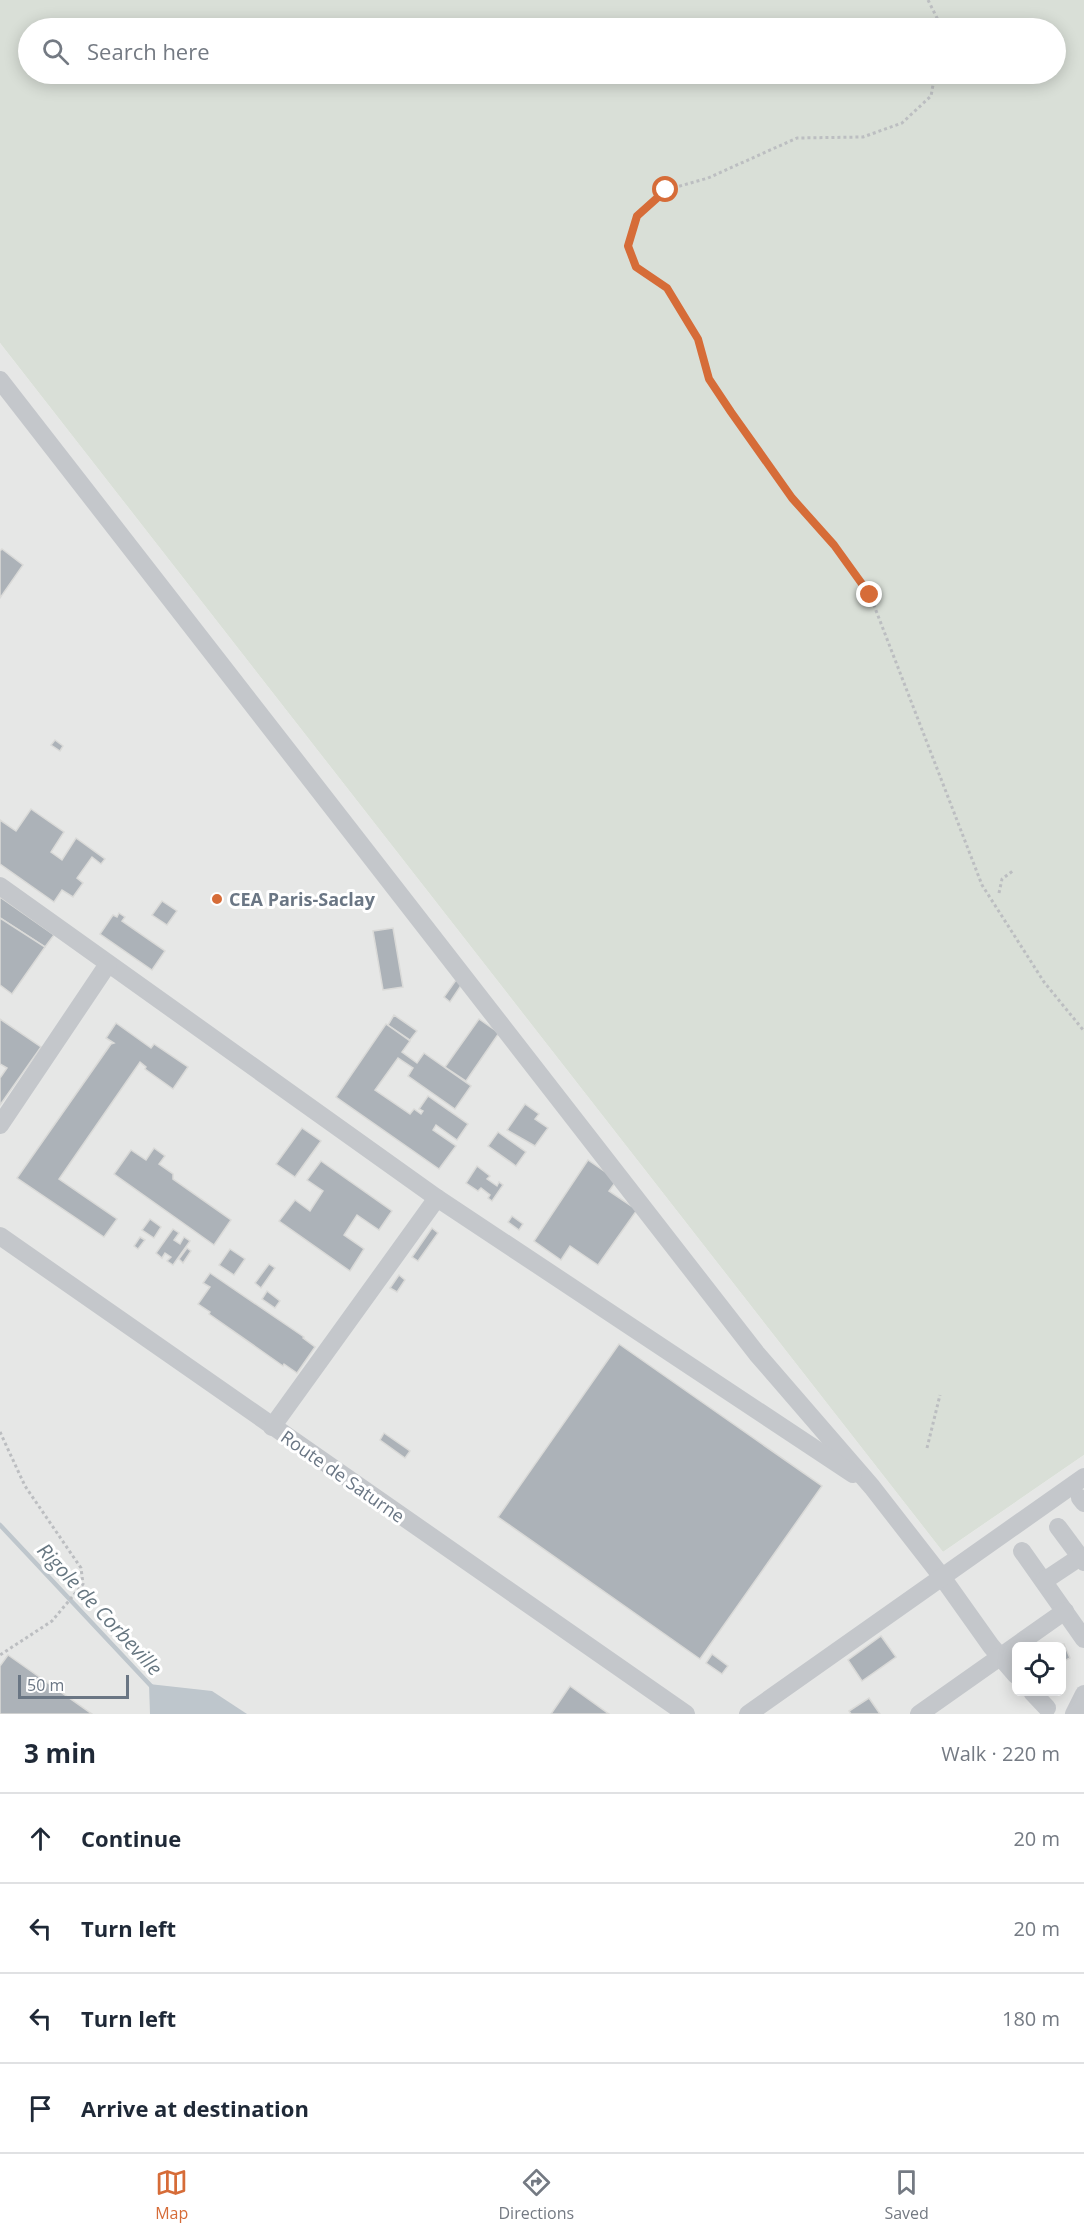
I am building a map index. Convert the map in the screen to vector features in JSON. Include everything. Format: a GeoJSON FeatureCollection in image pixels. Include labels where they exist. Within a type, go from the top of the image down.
{"type":"FeatureCollection","features":[{"type":"Feature","properties":{"kind":"lane"},"geometry":{"type":"LineString","coordinates":[[0,380],[757,1354],[872,1487],[942,1577],[990,1646],[1012,1669]]}},
{"type":"Feature","properties":{"kind":"lane"},"geometry":{"type":"LineString","coordinates":[[0,886],[437,1198],[872,1487]]}},
{"type":"Feature","properties":{"kind":"lane"},"geometry":{"type":"LineString","coordinates":[[0,1125],[108,964]]}},
{"type":"Feature","properties":{"kind":"lane"},"geometry":{"type":"LineString","coordinates":[[272,1427],[437,1198]]}},
{"type":"Feature","properties":{"kind":"lane","name":"Route de Saturne"},"geometry":{"type":"LineString","coordinates":[[0,1236],[686,1714]]}},
{"type":"Feature","properties":{"kind":"lane"},"geometry":{"type":"LineString","coordinates":[[748,1714],[1084,1477]]}},
{"type":"Feature","properties":{"kind":"lane"},"geometry":{"type":"LineString","coordinates":[[1044,1581],[1082,1559],[1058,1527]]}},
{"type":"Feature","properties":{"kind":"lane"},"geometry":{"type":"LineString","coordinates":[[1022,1551],[1084,1639]]}},
{"type":"Feature","properties":{"kind":"lane"},"geometry":{"type":"LineString","coordinates":[[919,1714],[1065,1611]]}},
{"type":"Feature","properties":{"kind":"lane"},"geometry":{"type":"LineString","coordinates":[[1074,1714],[1084,1694]]}},
{"type":"Feature","properties":{"kind":"lane"},"geometry":{"type":"LineString","coordinates":[[1036,1696],[1047,1708]]}},
{"type":"Feature","properties":{"kind":"path"},"geometry":{"type":"LineString","coordinates":[[928,0],[937,18]]}},
{"type":"Feature","properties":{"kind":"path"},"geometry":{"type":"LineString","coordinates":[[933,84],[931,96],[902,123],[863,137],[796,138],[708,178],[666,190],[637,216],[628,246],[636,267],[667,288],[698,339],[709,379],[731,412],[792,498],[834,545],[870,595],[982,885],[1044,982],[1084,1031]]}},
{"type":"Feature","properties":{"kind":"path"},"geometry":{"type":"LineString","coordinates":[[999,893],[1002,879],[1014,870]]}},
{"type":"Feature","properties":{"kind":"path"},"geometry":{"type":"LineString","coordinates":[[927,1448],[940,1395]]}},
{"type":"Feature","properties":{"kind":"path"},"geometry":{"type":"LineString","coordinates":[[0,1432],[25,1486],[81,1568],[83,1584],[52,1621],[0,1655]]}},
{"type":"Feature","properties":{"kind":"shaded area"},"geometry":{"type":"Polygon","coordinates":[[[0,0],[1084,0],[1084,1455],[943,1552],[0,343],[0,0]]]}},
{"type":"Feature","properties":{"kind":"shaded area","name":"CEA Paris-Saclay"},"geometry":{"type":"Polygon","coordinates":[[[0,343],[943,1552],[1084,1455],[1084,1704],[1079,1714],[0,1714],[0,343]]]}},
{"type":"Feature","properties":{"kind":"shaded area"},"geometry":{"type":"Polygon","coordinates":[[[149,1684],[212,1691],[247,1714],[150,1714],[149,1684]]]}},
{"type":"Feature","properties":{"kind":"building"},"geometry":{"type":"Polygon","coordinates":[[[2,549],[23,565],[0,598],[0,551],[2,549]]]}},
{"type":"Feature","properties":{"kind":"building"},"geometry":{"type":"Polygon","coordinates":[[[55,740],[63,746],[60,751],[51,745],[55,740]]]}},
{"type":"Feature","properties":{"kind":"building"},"geometry":{"type":"Polygon","coordinates":[[[31,809],[64,832],[51,852],[62,860],[76,838],[105,859],[101,864],[92,857],[77,878],[83,883],[73,897],[62,890],[54,902],[0,864],[0,820],[16,831],[31,809]]]}},
{"type":"Feature","properties":{"kind":"building"},"geometry":{"type":"Polygon","coordinates":[[[0,897],[54,935],[45,947],[0,918],[0,897]]]}},
{"type":"Feature","properties":{"kind":"building"},"geometry":{"type":"Polygon","coordinates":[[[162,901],[177,911],[167,925],[152,915],[162,901]]]}},
{"type":"Feature","properties":{"kind":"building"},"geometry":{"type":"Polygon","coordinates":[[[119,913],[125,917],[122,921],[165,951],[152,970],[100,934],[113,915],[117,917],[119,913]]]}},
{"type":"Feature","properties":{"kind":"building"},"geometry":{"type":"Polygon","coordinates":[[[0,918],[45,947],[12,994],[0,985],[0,918]]]}},
{"type":"Feature","properties":{"kind":"building"},"geometry":{"type":"Polygon","coordinates":[[[393,928],[403,987],[383,990],[373,931],[393,928]]]}},
{"type":"Feature","properties":{"kind":"building"},"geometry":{"type":"Polygon","coordinates":[[[456,980],[462,984],[450,1002],[444,997],[456,980]]]}},
{"type":"Feature","properties":{"kind":"building"},"geometry":{"type":"Polygon","coordinates":[[[394,1015],[417,1031],[410,1040],[388,1025],[394,1015]]]}},
{"type":"Feature","properties":{"kind":"building"},"geometry":{"type":"Polygon","coordinates":[[[0,1019],[41,1047],[0,1105],[0,1078],[7,1068],[0,1064],[0,1019]]]}},
{"type":"Feature","properties":{"kind":"building"},"geometry":{"type":"Polygon","coordinates":[[[479,1019],[499,1033],[466,1081],[445,1067],[479,1019]]]}},
{"type":"Feature","properties":{"kind":"building"},"geometry":{"type":"Polygon","coordinates":[[[116,1023],[151,1048],[154,1044],[188,1067],[173,1089],[145,1069],[146,1067],[140,1062],[59,1179],[117,1219],[104,1237],[17,1178],[111,1044],[114,1043],[106,1038],[116,1023]]]}},
{"type":"Feature","properties":{"kind":"building"},"geometry":{"type":"Polygon","coordinates":[[[386,1024],[410,1041],[402,1052],[417,1063],[424,1053],[471,1086],[455,1109],[408,1076],[413,1068],[398,1058],[375,1090],[410,1114],[414,1109],[421,1114],[423,1111],[419,1109],[428,1096],[468,1124],[457,1140],[436,1125],[433,1130],[456,1146],[439,1169],[336,1097],[386,1024]]]}},
{"type":"Feature","properties":{"kind":"building"},"geometry":{"type":"Polygon","coordinates":[[[525,1104],[539,1114],[535,1119],[548,1128],[535,1146],[507,1130],[525,1104]]]}},
{"type":"Feature","properties":{"kind":"building"},"geometry":{"type":"Polygon","coordinates":[[[302,1128],[321,1141],[295,1177],[276,1164],[302,1128]]]}},
{"type":"Feature","properties":{"kind":"building"},"geometry":{"type":"Polygon","coordinates":[[[498,1132],[526,1152],[516,1166],[488,1146],[498,1132]]]}},
{"type":"Feature","properties":{"kind":"building"},"geometry":{"type":"Polygon","coordinates":[[[154,1148],[165,1156],[159,1164],[173,1174],[173,1179],[231,1220],[214,1245],[114,1174],[131,1150],[146,1160],[154,1148]]]}},
{"type":"Feature","properties":{"kind":"building"},"geometry":{"type":"Polygon","coordinates":[[[588,1160],[617,1180],[609,1191],[637,1210],[598,1265],[570,1246],[561,1260],[534,1241],[588,1160]]]}},
{"type":"Feature","properties":{"kind":"building"},"geometry":{"type":"Polygon","coordinates":[[[321,1161],[392,1211],[379,1230],[357,1215],[344,1235],[364,1249],[350,1271],[279,1221],[295,1200],[310,1211],[323,1191],[307,1180],[321,1161]]]}},
{"type":"Feature","properties":{"kind":"building"},"geometry":{"type":"Polygon","coordinates":[[[477,1166],[490,1176],[487,1179],[497,1186],[499,1182],[503,1185],[492,1201],[488,1198],[490,1195],[481,1188],[478,1191],[466,1183],[477,1166]]]}},
{"type":"Feature","properties":{"kind":"building"},"geometry":{"type":"Polygon","coordinates":[[[512,1216],[523,1224],[519,1230],[508,1222],[512,1216]]]}},
{"type":"Feature","properties":{"kind":"building"},"geometry":{"type":"Polygon","coordinates":[[[150,1219],[161,1227],[154,1238],[142,1230],[150,1219]]]}},
{"type":"Feature","properties":{"kind":"building"},"geometry":{"type":"Polygon","coordinates":[[[432,1228],[438,1233],[418,1261],[412,1257],[432,1228]]]}},
{"type":"Feature","properties":{"kind":"building"},"geometry":{"type":"Polygon","coordinates":[[[173,1229],[179,1233],[174,1240],[180,1244],[184,1237],[190,1241],[173,1265],[167,1261],[171,1257],[165,1253],[162,1258],[156,1253],[173,1229]]]}},
{"type":"Feature","properties":{"kind":"building"},"geometry":{"type":"Polygon","coordinates":[[[140,1237],[145,1240],[138,1249],[134,1246],[140,1237]]]}},
{"type":"Feature","properties":{"kind":"building"},"geometry":{"type":"Polygon","coordinates":[[[187,1248],[191,1251],[183,1263],[179,1259],[187,1248]]]}},
{"type":"Feature","properties":{"kind":"building"},"geometry":{"type":"Polygon","coordinates":[[[230,1249],[245,1259],[234,1275],[219,1265],[230,1249]]]}},
{"type":"Feature","properties":{"kind":"building"},"geometry":{"type":"Polygon","coordinates":[[[269,1264],[275,1268],[261,1288],[255,1283],[269,1264]]]}},
{"type":"Feature","properties":{"kind":"building"},"geometry":{"type":"Polygon","coordinates":[[[210,1273],[304,1337],[315,1347],[297,1373],[284,1364],[283,1366],[198,1304],[210,1287],[203,1283],[210,1273]]]}},
{"type":"Feature","properties":{"kind":"building"},"geometry":{"type":"Polygon","coordinates":[[[399,1275],[405,1280],[397,1292],[390,1288],[399,1275]]]}},
{"type":"Feature","properties":{"kind":"building"},"geometry":{"type":"Polygon","coordinates":[[[267,1291],[280,1301],[275,1308],[262,1299],[267,1291]]]}},
{"type":"Feature","properties":{"kind":"building"},"geometry":{"type":"Polygon","coordinates":[[[619,1344],[822,1486],[700,1659],[498,1517],[619,1344]]]}},
{"type":"Feature","properties":{"kind":"building"},"geometry":{"type":"Polygon","coordinates":[[[384,1433],[410,1451],[405,1458],[380,1440],[384,1433]]]}},
{"type":"Feature","properties":{"kind":"building"},"geometry":{"type":"Polygon","coordinates":[[[881,1636],[896,1657],[862,1681],[848,1660],[881,1636]]]}},
{"type":"Feature","properties":{"kind":"building"},"geometry":{"type":"Polygon","coordinates":[[[1066,1649],[1070,1658],[1066,1660],[1066,1649]]]}},
{"type":"Feature","properties":{"kind":"building"},"geometry":{"type":"Polygon","coordinates":[[[712,1654],[728,1666],[722,1674],[706,1663],[712,1654]]]}},
{"type":"Feature","properties":{"kind":"building"},"geometry":{"type":"Polygon","coordinates":[[[8,1655],[92,1714],[0,1714],[0,1666],[8,1655]]]}},
{"type":"Feature","properties":{"kind":"building"},"geometry":{"type":"Polygon","coordinates":[[[570,1686],[609,1714],[551,1714],[570,1686]]]}},
{"type":"Feature","properties":{"kind":"building"},"geometry":{"type":"Polygon","coordinates":[[[869,1698],[880,1714],[851,1714],[849,1711],[869,1698]]]}},
{"type":"Feature","properties":{"kind":"waterway","name":"Rigole de Corbeville"},"geometry":{"type":"LineString","coordinates":[[0,1525],[152,1687]]}},
{"type":"Feature","properties":{"kind":"place","name":"CEA Paris-Saclay"},"geometry":{"type":"Point","coordinates":[217,899]}},
{"type":"Feature","properties":{"kind":"route"},"geometry":{"type":"LineString","coordinates":[[666,190],[637,216],[628,246],[636,267],[667,288],[698,339],[709,379],[792,498],[834,545],[870,595]]}}]}
